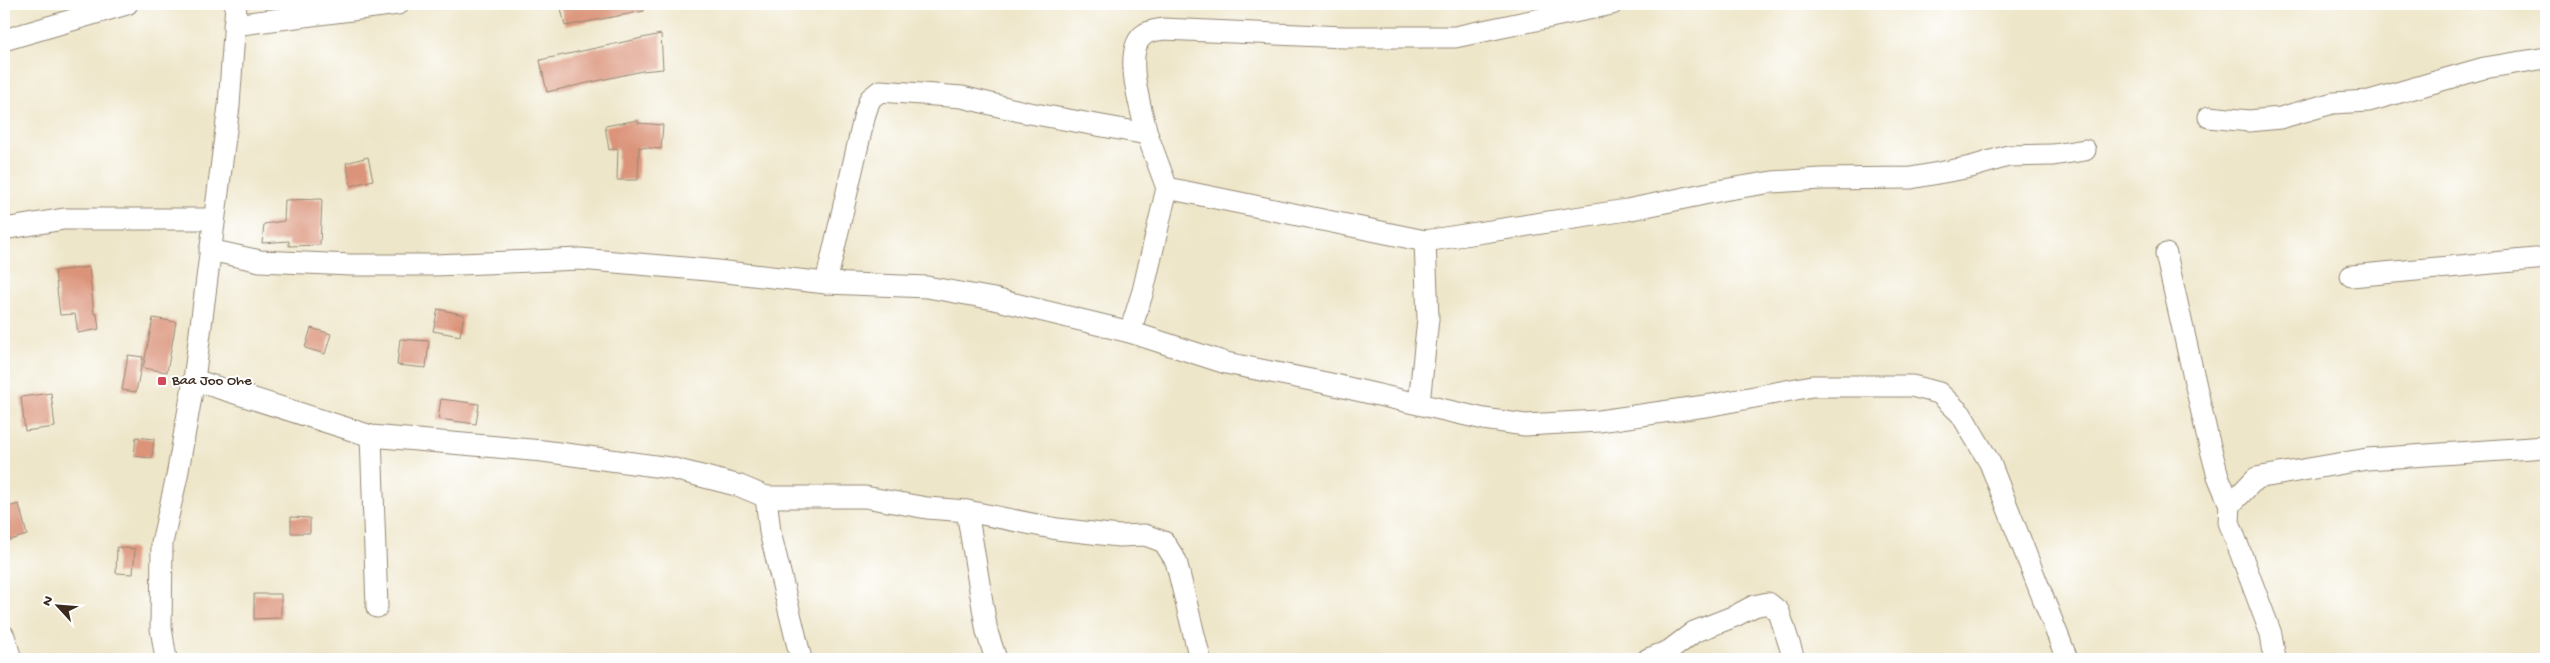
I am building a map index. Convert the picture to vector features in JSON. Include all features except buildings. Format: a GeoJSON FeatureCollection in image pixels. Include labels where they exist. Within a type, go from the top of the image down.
{"type":"FeatureCollection","features":[{"type":"Feature","properties":{"kind":"street"},"geometry":{"type":"LineString","coordinates":[[4,40],[127,4]]}},
{"type":"Feature","properties":{"kind":"street"},"geometry":{"type":"LineString","coordinates":[[166,659],[161,628],[162,543],[177,476],[194,380],[228,106],[236,4]]}},
{"type":"Feature","properties":{"kind":"street"},"geometry":{"type":"LineString","coordinates":[[234,25],[398,4]]}},
{"type":"Feature","properties":{"kind":"street"},"geometry":{"type":"LineString","coordinates":[[1130,332],[1143,291],[1167,188],[1147,134],[1132,60],[1136,44],[1145,34],[1164,29],[1344,37],[1455,37],[1612,4]]}},
{"type":"Feature","properties":{"kind":"street"},"geometry":{"type":"LineString","coordinates":[[2209,117],[2249,121],[2280,118],[2333,103],[2369,102],[2484,68],[2546,58]]}},
{"type":"Feature","properties":{"kind":"street"},"geometry":{"type":"LineString","coordinates":[[826,283],[865,114],[870,100],[880,91],[962,97],[1024,112],[1147,134]]}},
{"type":"Feature","properties":{"kind":"street"},"geometry":{"type":"LineString","coordinates":[[1167,188],[1426,241],[1627,210],[1722,190],[1772,182],[1821,179],[1911,178],[1971,167],[2008,156],[2052,155],[2085,150]]}},
{"type":"Feature","properties":{"kind":"street"},"geometry":{"type":"LineString","coordinates":[[4,229],[64,219],[214,219]]}},
{"type":"Feature","properties":{"kind":"street"},"geometry":{"type":"LineString","coordinates":[[1420,403],[1428,319],[1426,241]]}},
{"type":"Feature","properties":{"kind":"street"},"geometry":{"type":"LineString","coordinates":[[210,250],[260,261],[351,266],[435,266],[580,259],[826,283],[936,289],[994,299],[1130,332],[1226,363],[1420,403],[1484,419],[1525,425],[1618,418],[1712,405],[1812,386],[1912,386],[1940,393],[1962,414],[1990,463],[2067,659]]}},
{"type":"Feature","properties":{"kind":"street"},"geometry":{"type":"LineString","coordinates":[[2166,254],[2218,476],[2230,504],[2229,522],[2270,634],[2275,659]]}},
{"type":"Feature","properties":{"kind":"street"},"geometry":{"type":"LineString","coordinates":[[2351,276],[2546,258]]}},
{"type":"Feature","properties":{"kind":"street"},"geometry":{"type":"LineString","coordinates":[[194,380],[371,436],[542,451],[670,468],[740,486],[766,497],[865,496],[927,508],[967,511],[1057,529],[1119,536],[1145,535],[1164,542],[1176,561],[1200,659]]}},
{"type":"Feature","properties":{"kind":"street"},"geometry":{"type":"LineString","coordinates":[[371,436],[377,607]]}},
{"type":"Feature","properties":{"kind":"street"},"geometry":{"type":"LineString","coordinates":[[2230,504],[2256,478],[2368,459],[2546,446]]}},
{"type":"Feature","properties":{"kind":"street"},"geometry":{"type":"LineString","coordinates":[[766,497],[770,532],[801,659]]}},
{"type":"Feature","properties":{"kind":"street"},"geometry":{"type":"LineString","coordinates":[[967,511],[987,632],[996,659]]}},
{"type":"Feature","properties":{"kind":"street"},"geometry":{"type":"LineString","coordinates":[[1648,659],[1669,651],[1694,632],[1735,616],[1754,606],[1768,603],[1779,612],[1794,659]]}},
{"type":"Feature","properties":{"kind":"street"},"geometry":{"type":"LineString","coordinates":[[4,636],[12,659]]}},
{"type":"Feature","properties":{"kind":"place","name":"Baa Joo Ohe"},"geometry":{"type":"Point","coordinates":[162,381]}}]}
